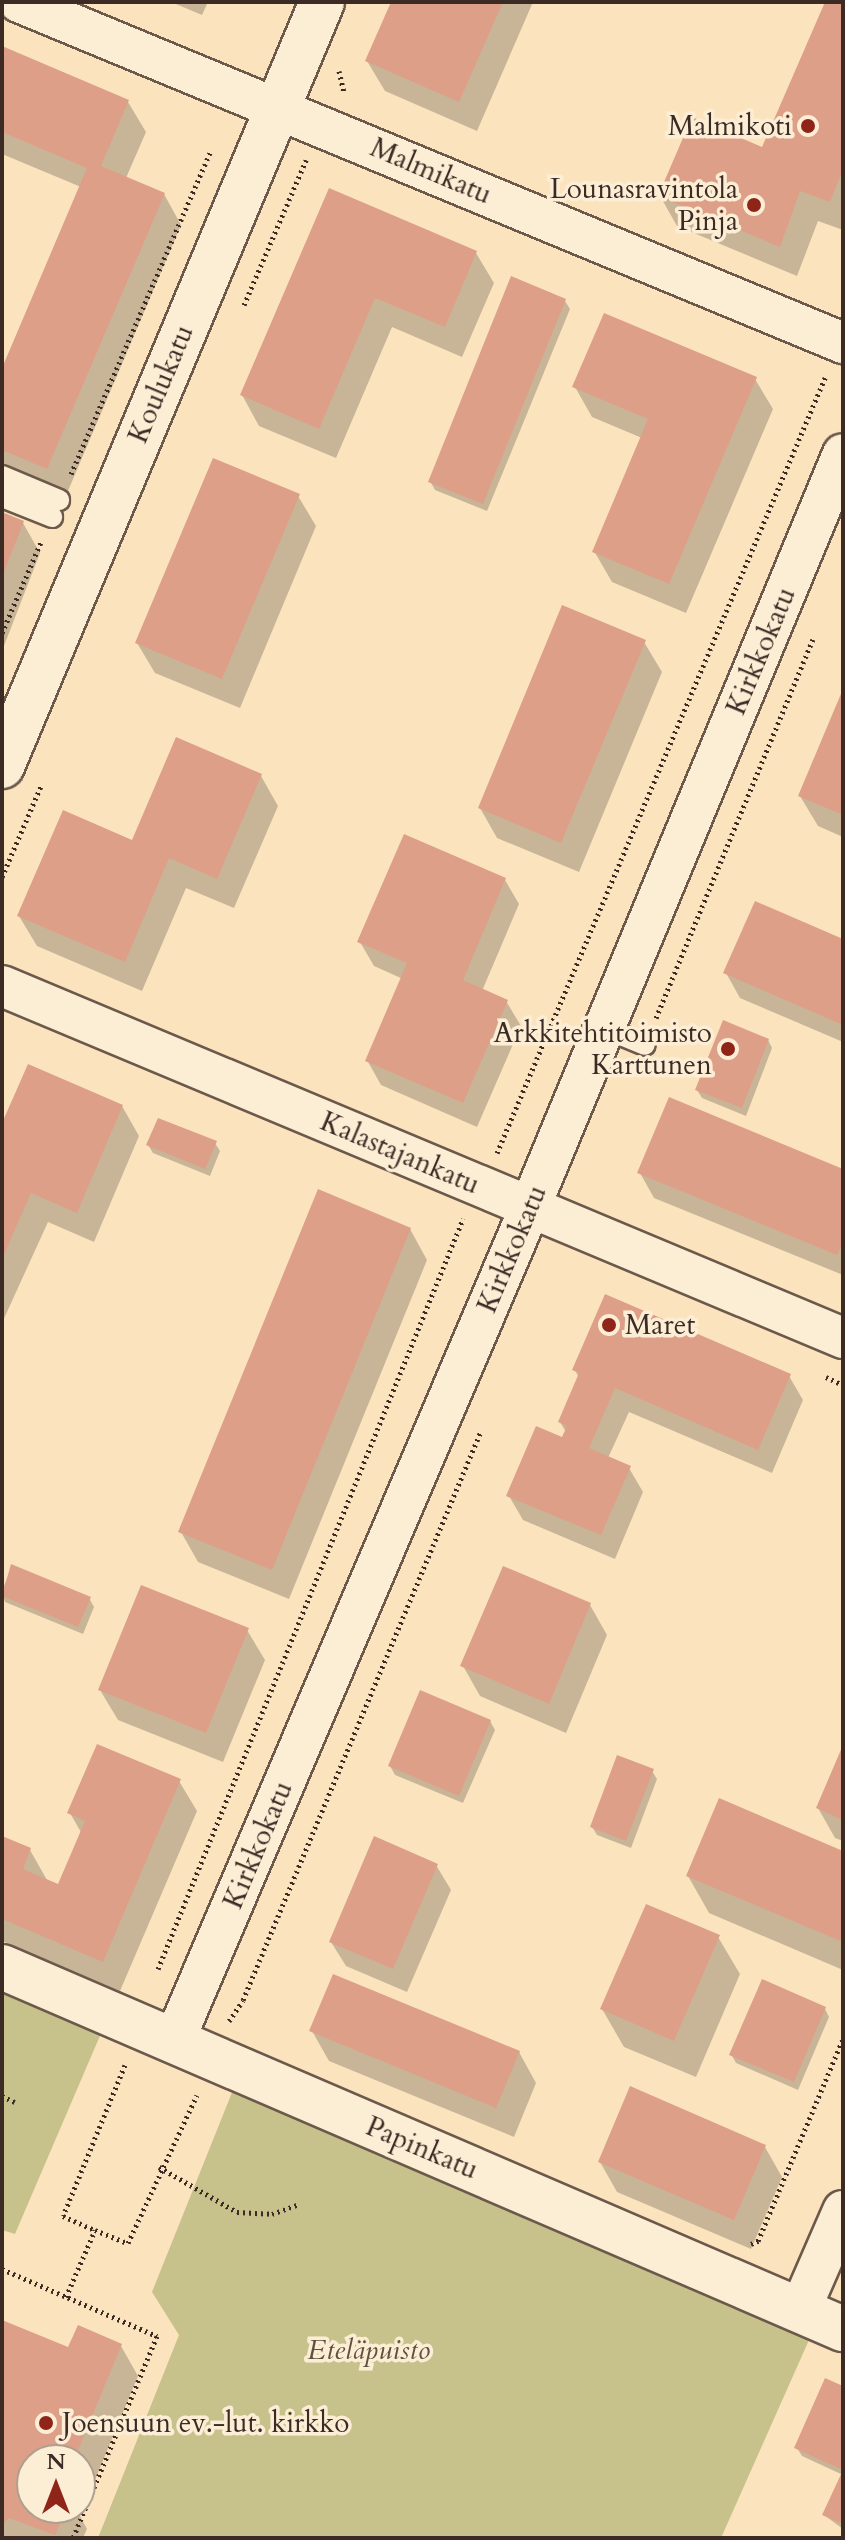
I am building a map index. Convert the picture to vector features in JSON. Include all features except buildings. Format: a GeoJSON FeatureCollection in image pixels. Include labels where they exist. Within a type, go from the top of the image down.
{"type":"FeatureCollection","features":[{"type":"Feature","properties":{"kind":"street","name":"Malmikatu"},"geometry":{"type":"LineString","coordinates":[[19,2],[235,96],[277,106],[841,342]]}},
{"type":"Feature","properties":{"kind":"street","name":"Koulukatu"},"geometry":{"type":"LineString","coordinates":[[2,766],[322,2]]}},
{"type":"Feature","properties":{"kind":"street","name":"Kirkkokatu"},"geometry":{"type":"LineString","coordinates":[[174,2041],[530,1207],[843,454]]}},
{"type":"Feature","properties":{"kind":"street","name":"Kalastajankatu"},"geometry":{"type":"LineString","coordinates":[[2,986],[843,1338]]}},
{"type":"Feature","properties":{"kind":"street","name":"Papinkatu"},"geometry":{"type":"LineString","coordinates":[[2,1967],[843,2329]]}},
{"type":"Feature","properties":{"kind":"street"},"geometry":{"type":"LineString","coordinates":[[800,2310],[843,2211]]}},
{"type":"Feature","properties":{"kind":"lane"},"geometry":{"type":"LineString","coordinates":[[2,476],[56,508]]}},
{"type":"Feature","properties":{"kind":"lane"},"geometry":{"type":"LineString","coordinates":[[2,497],[56,508]]}},
{"type":"Feature","properties":{"kind":"lane"},"geometry":{"type":"LineString","coordinates":[[604,1028],[645,1045]]}},
{"type":"Feature","properties":{"kind":"path"},"geometry":{"type":"LineString","coordinates":[[337,58],[343,92],[358,98]]}},
{"type":"Feature","properties":{"kind":"path"},"geometry":{"type":"LineString","coordinates":[[2,633],[235,96]]}},
{"type":"Feature","properties":{"kind":"path"},"geometry":{"type":"LineString","coordinates":[[155,1976],[480,1186],[841,342]]}},
{"type":"Feature","properties":{"kind":"path"},"geometry":{"type":"LineString","coordinates":[[645,1045],[814,636]]}},
{"type":"Feature","properties":{"kind":"path"},"geometry":{"type":"LineString","coordinates":[[240,2033],[225,2027],[243,2000],[487,1418]]}},
{"type":"Feature","properties":{"kind":"path"},"geometry":{"type":"LineString","coordinates":[[745,2247],[758,2241],[843,2039]]}},
{"type":"Feature","properties":{"kind":"path"},"geometry":{"type":"LineString","coordinates":[[127,2058],[63,2216],[128,2243],[159,2167],[197,2095]]}},
{"type":"Feature","properties":{"kind":"path"},"geometry":{"type":"LineString","coordinates":[[2,2096],[15,2102]]}},
{"type":"Feature","properties":{"kind":"path"},"geometry":{"type":"LineString","coordinates":[[159,2167],[237,2212],[272,2214],[297,2205]]}},
{"type":"Feature","properties":{"kind":"path"},"geometry":{"type":"LineString","coordinates":[[66,2297],[95,2230]]}},
{"type":"Feature","properties":{"kind":"path"},"geometry":{"type":"LineString","coordinates":[[2,2269],[157,2336],[73,2538]]}},
{"type":"Feature","properties":{"kind":"green space"},"geometry":{"type":"Polygon","coordinates":[[[2,1987],[102,2031],[15,2234],[2,2230],[2,1987]]]}},
{"type":"Feature","properties":{"kind":"green space","name":"Eteläpuisto"},"geometry":{"type":"Polygon","coordinates":[[[233,2090],[813,2331],[721,2538],[98,2538],[179,2335],[152,2292],[233,2090]]]}},
{"type":"Feature","properties":{"kind":"place","name":"Malmikoti"},"geometry":{"type":"Point","coordinates":[808,126]}},
{"type":"Feature","properties":{"kind":"place","name":"Lounasravintola Pinja"},"geometry":{"type":"Point","coordinates":[754,205]}},
{"type":"Feature","properties":{"kind":"place","name":"Arkkitehtitoimisto Karttunen"},"geometry":{"type":"Point","coordinates":[728,1049]}},
{"type":"Feature","properties":{"kind":"place","name":"Maret"},"geometry":{"type":"Point","coordinates":[609,1325]}},
{"type":"Feature","properties":{"kind":"place","name":"Joensuun ev.-lut. kirkko"},"geometry":{"type":"Point","coordinates":[46,2423]}}]}
